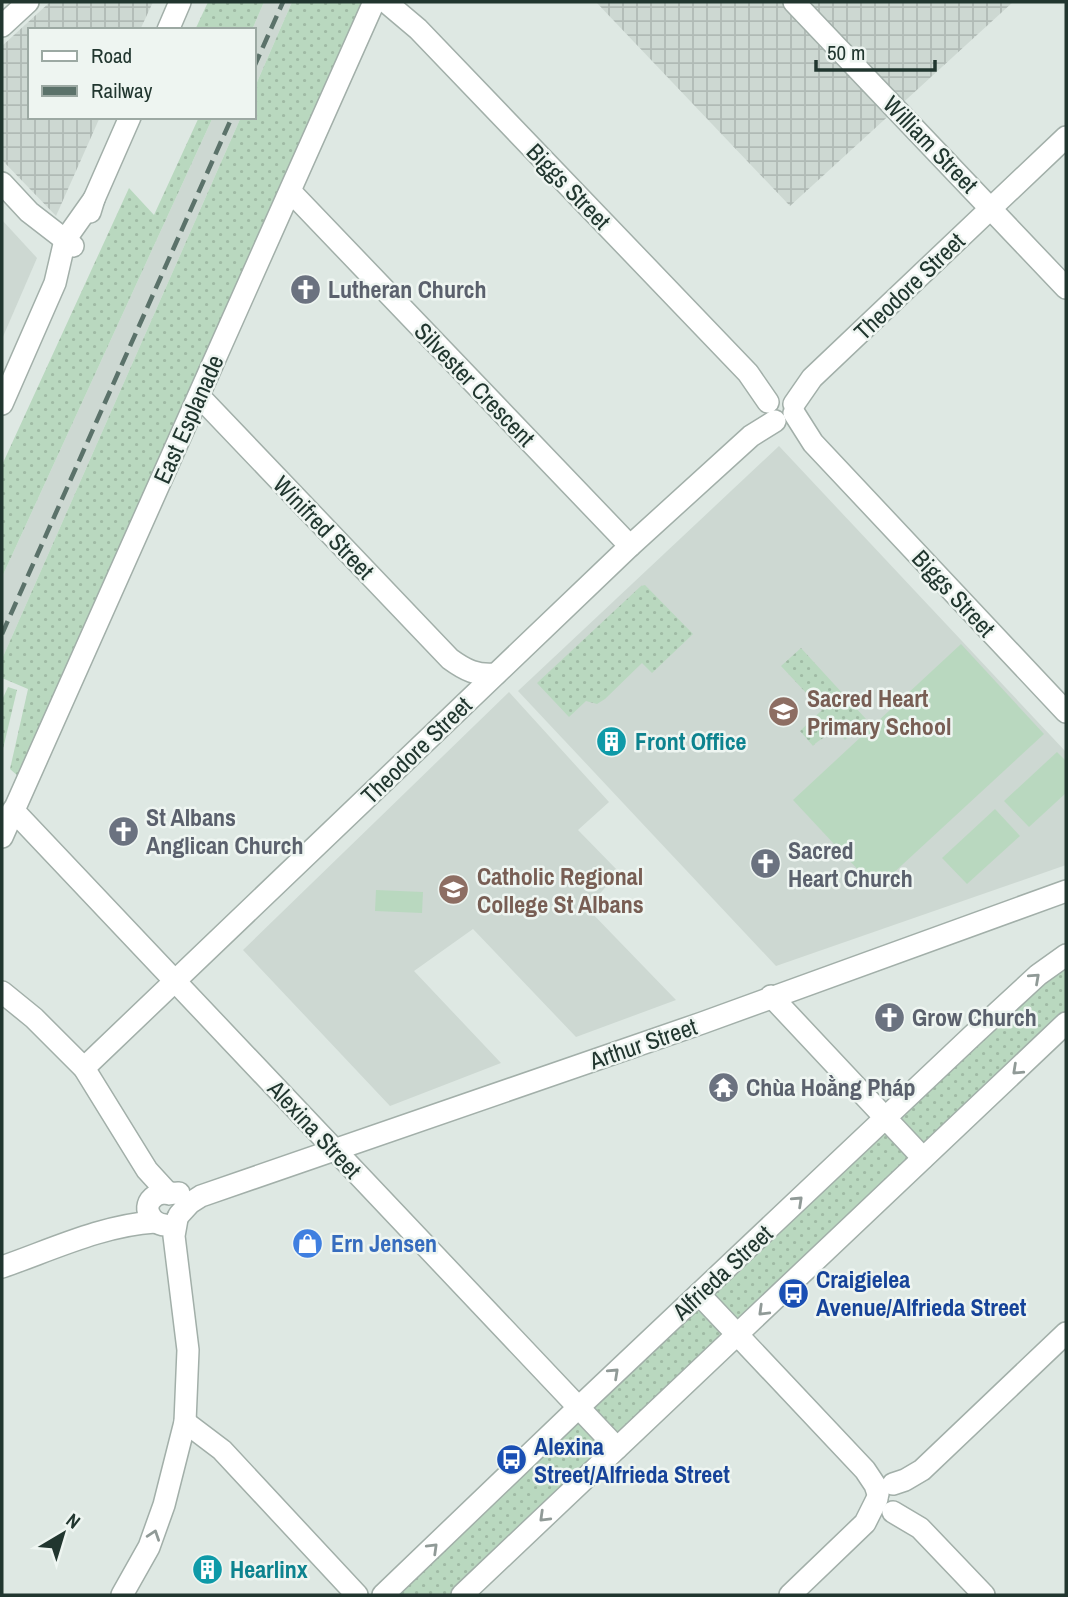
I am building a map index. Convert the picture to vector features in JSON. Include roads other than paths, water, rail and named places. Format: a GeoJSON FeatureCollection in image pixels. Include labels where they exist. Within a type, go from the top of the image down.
{"type":"FeatureCollection","features":[{"type":"Feature","properties":{"kind":"street"},"geometry":{"type":"LineString","coordinates":[[2,26],[28,2]]}},
{"type":"Feature","properties":{"kind":"street"},"geometry":{"type":"LineString","coordinates":[[169,28],[180,2]]}},
{"type":"Feature","properties":{"kind":"street","name":"East Esplanade"},"geometry":{"type":"LineString","coordinates":[[2,837],[374,2]]}},
{"type":"Feature","properties":{"kind":"street","name":"Biggs Street"},"geometry":{"type":"LineString","coordinates":[[386,2],[418,29],[748,373],[1066,712]]}},
{"type":"Feature","properties":{"kind":"street","name":"William Street"},"geometry":{"type":"LineString","coordinates":[[794,2],[1066,288]]}},
{"type":"Feature","properties":{"kind":"street"},"geometry":{"type":"LineString","coordinates":[[2,404],[55,283],[69,243],[94,199],[129,119]]}},
{"type":"Feature","properties":{"kind":"street","name":"Theodore Street"},"geometry":{"type":"LineString","coordinates":[[84,1068],[630,546],[781,408],[1066,137]]}},
{"type":"Feature","properties":{"kind":"street"},"geometry":{"type":"LineString","coordinates":[[2,183],[29,212],[69,243]]}},
{"type":"Feature","properties":{"kind":"street","name":"Silvester Crescent"},"geometry":{"type":"LineString","coordinates":[[291,192],[630,546]]}},
{"type":"Feature","properties":{"kind":"street","name":"Winifred Street"},"geometry":{"type":"LineString","coordinates":[[199,396],[450,659],[461,679],[462,706]]}},
{"type":"Feature","properties":{"kind":"street","name":"Winifred Street"},"geometry":{"type":"LineString","coordinates":[[450,659],[470,671],[484,675],[496,674]]}},
{"type":"Feature","properties":{"kind":"street","name":"Alexina Street"},"geometry":{"type":"LineString","coordinates":[[13,810],[617,1448]]}},
{"type":"Feature","properties":{"kind":"street","name":"Arthur Street"},"geometry":{"type":"LineString","coordinates":[[164,1209],[190,1203],[201,1196],[702,1023],[1066,891]]}},
{"type":"Feature","properties":{"kind":"street","name":"Alfrieda Street"},"geometry":{"type":"LineString","coordinates":[[383,1595],[1038,975],[1066,955]]}},
{"type":"Feature","properties":{"kind":"street"},"geometry":{"type":"LineString","coordinates":[[2,992],[34,1018],[84,1068],[138,1155],[174,1236],[188,1350],[185,1422],[166,1497],[149,1547],[122,1595]]}},
{"type":"Feature","properties":{"kind":"street"},"geometry":{"type":"LineString","coordinates":[[771,996],[923,1158]]}},
{"type":"Feature","properties":{"kind":"street"},"geometry":{"type":"LineString","coordinates":[[463,1595],[1066,1023]]}},
{"type":"Feature","properties":{"kind":"street"},"geometry":{"type":"LineString","coordinates":[[2,1267],[92,1235],[140,1223],[164,1209]]}},
{"type":"Feature","properties":{"kind":"street"},"geometry":{"type":"LineString","coordinates":[[699,1294],[984,1595]]}},
{"type":"Feature","properties":{"kind":"street"},"geometry":{"type":"LineString","coordinates":[[790,1595],[1066,1333]]}},
{"type":"Feature","properties":{"kind":"street"},"geometry":{"type":"LineString","coordinates":[[185,1422],[222,1450],[357,1595]]}},
{"type":"Feature","properties":{"kind":"railway"},"geometry":{"type":"LineString","coordinates":[[256,63],[283,2]]}},
{"type":"Feature","properties":{"kind":"railway"},"geometry":{"type":"LineString","coordinates":[[2,634],[231,119]]}},
{"type":"Feature","properties":{"kind":"place","name":"Lutheran Church"},"geometry":{"type":"Point","coordinates":[305,289]}},
{"type":"Feature","properties":{"kind":"place","name":"Sacred Heart Primary School"},"geometry":{"type":"Point","coordinates":[784,712]}},
{"type":"Feature","properties":{"kind":"place","name":"Front Office"},"geometry":{"type":"Point","coordinates":[612,741]}},
{"type":"Feature","properties":{"kind":"place","name":"St Albans Anglican Church"},"geometry":{"type":"Point","coordinates":[123,831]}},
{"type":"Feature","properties":{"kind":"place","name":"Sacred Heart Church"},"geometry":{"type":"Point","coordinates":[765,864]}},
{"type":"Feature","properties":{"kind":"place","name":"Catholic Regional College St Albans"},"geometry":{"type":"Point","coordinates":[454,890]}},
{"type":"Feature","properties":{"kind":"place","name":"Grow Church"},"geometry":{"type":"Point","coordinates":[889,1017]}},
{"type":"Feature","properties":{"kind":"place","name":"Chùa Hoằng Pháp"},"geometry":{"type":"Point","coordinates":[723,1087]}},
{"type":"Feature","properties":{"kind":"place","name":"Ern Jensen"},"geometry":{"type":"Point","coordinates":[308,1243]}},
{"type":"Feature","properties":{"kind":"place","name":"Craigielea Avenue/Alfrieda Street"},"geometry":{"type":"Point","coordinates":[793,1293]}},
{"type":"Feature","properties":{"kind":"place","name":"Alexina Street/Alfrieda Street"},"geometry":{"type":"Point","coordinates":[511,1460]}},
{"type":"Feature","properties":{"kind":"place","name":"Hearlinx"},"geometry":{"type":"Point","coordinates":[207,1569]}}]}
